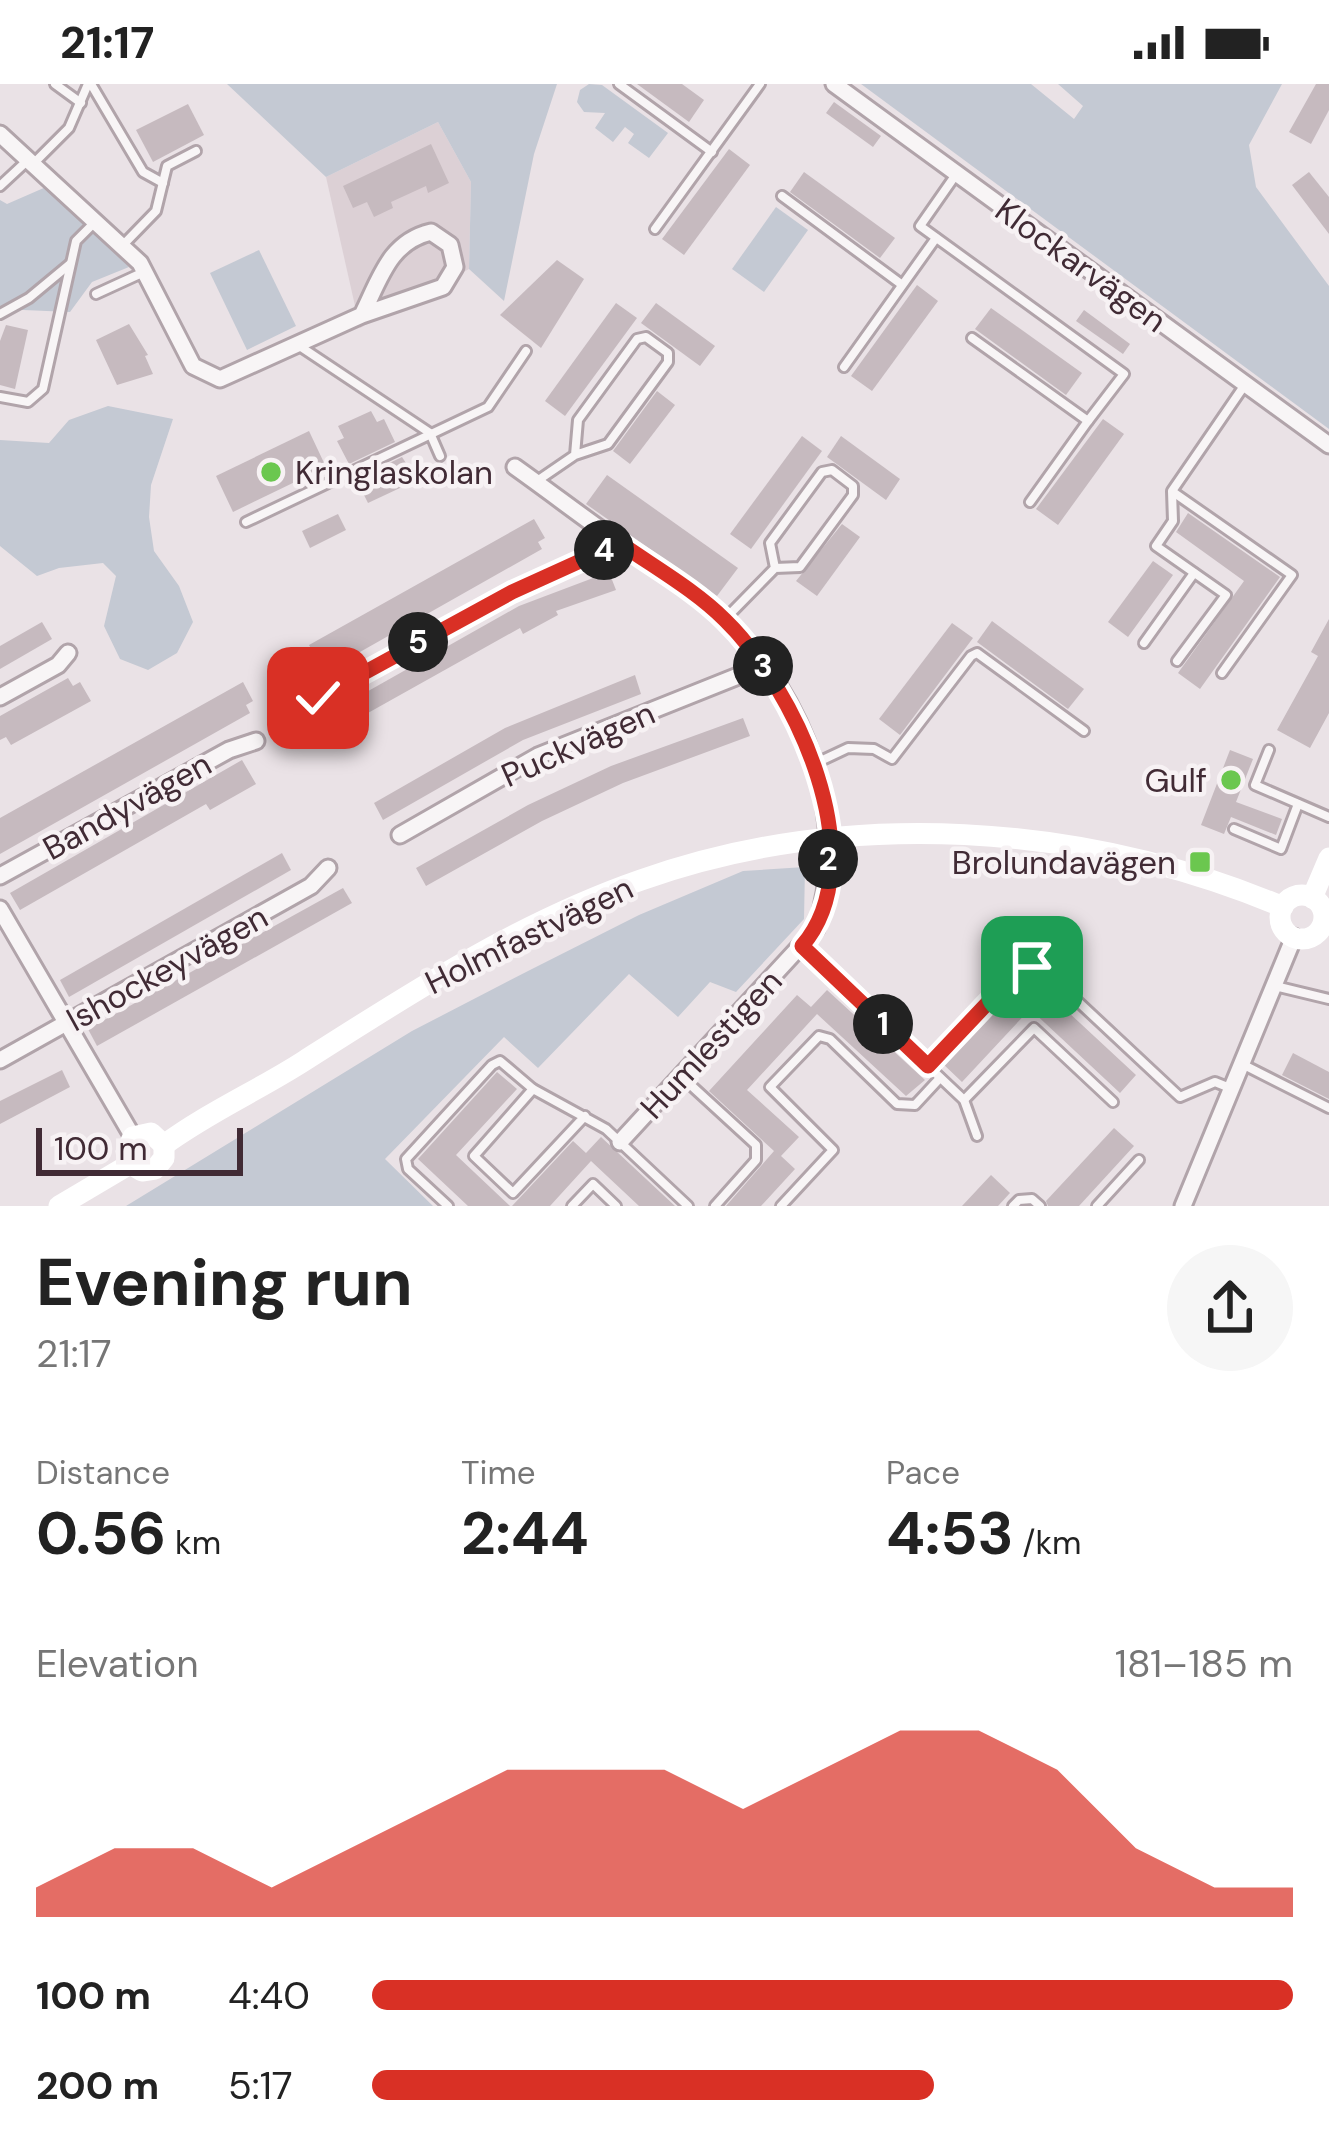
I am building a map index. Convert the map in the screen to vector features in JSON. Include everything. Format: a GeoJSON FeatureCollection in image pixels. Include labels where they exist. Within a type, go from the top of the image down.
{"type":"FeatureCollection","features":[{"type":"Feature","properties":{"kind":"street","name":"Klockarvägen"},"geometry":{"type":"LineString","coordinates":[[834,84],[1329,445]]}},
{"type":"Feature","properties":{"kind":"street"},"geometry":{"type":"LineString","coordinates":[[0,134],[122,246],[145,272],[193,365],[220,379],[362,315],[443,287],[455,268],[450,245],[431,232],[408,238],[388,262],[362,315]]}},
{"type":"Feature","properties":{"kind":"street","name":"Humlestigen"},"geometry":{"type":"LineString","coordinates":[[515,466],[724,619],[763,666],[792,713],[815,764],[827,808],[830,839],[825,902],[816,929],[620,1142]]}},
{"type":"Feature","properties":{"kind":"street"},"geometry":{"type":"LineString","coordinates":[[318,698],[512,592],[620,543]]}},
{"type":"Feature","properties":{"kind":"street"},"geometry":{"type":"LineString","coordinates":[[0,697],[58,665],[68,653]]}},
{"type":"Feature","properties":{"kind":"street","name":"Puckvägen"},"geometry":{"type":"LineString","coordinates":[[400,835],[538,756],[763,666]]}},
{"type":"Feature","properties":{"kind":"street","name":"Bandyvägen"},"geometry":{"type":"LineString","coordinates":[[0,876],[229,750],[256,741]]}},
{"type":"Feature","properties":{"kind":"street","name":"Holmfastvägen"},"geometry":{"type":"LineString","coordinates":[[164,1145],[414,990],[559,913],[643,879],[717,858],[894,833],[1043,839],[1168,866],[1282,907]]}},
{"type":"Feature","properties":{"kind":"street"},"geometry":{"type":"LineString","coordinates":[[1312,898],[1329,858]]}},
{"type":"Feature","properties":{"kind":"street","name":"Ishockeyvägen"},"geometry":{"type":"LineString","coordinates":[[0,1060],[311,886],[328,868]]}},
{"type":"Feature","properties":{"kind":"street"},"geometry":{"type":"LineString","coordinates":[[1294,896],[1312,898],[1322,910],[1326,927],[1312,936],[1294,938],[1282,925],[1282,907],[1294,896]]}},
{"type":"Feature","properties":{"kind":"street"},"geometry":{"type":"LineString","coordinates":[[0,909],[6,933],[67,1024],[133,1137]]}},
{"type":"Feature","properties":{"kind":"street"},"geometry":{"type":"LineString","coordinates":[[1183,1206],[1294,938]]}},
{"type":"Feature","properties":{"kind":"street"},"geometry":{"type":"LineString","coordinates":[[151,1133],[164,1145],[164,1158],[155,1168],[142,1171],[130,1164],[126,1152],[133,1137],[151,1133]]}},
{"type":"Feature","properties":{"kind":"street"},"geometry":{"type":"LineString","coordinates":[[59,1206],[130,1164]]}},
{"type":"Feature","properties":{"kind":"lane"},"geometry":{"type":"LineString","coordinates":[[55,84],[81,103]]}},
{"type":"Feature","properties":{"kind":"lane"},"geometry":{"type":"LineString","coordinates":[[0,187],[69,128],[89,84]]}},
{"type":"Feature","properties":{"kind":"lane"},"geometry":{"type":"LineString","coordinates":[[89,84],[143,172],[163,184]]}},
{"type":"Feature","properties":{"kind":"lane"},"geometry":{"type":"LineString","coordinates":[[619,84],[712,152]]}},
{"type":"Feature","properties":{"kind":"lane"},"geometry":{"type":"LineString","coordinates":[[655,229],[760,84]]}},
{"type":"Feature","properties":{"kind":"lane"},"geometry":{"type":"LineString","coordinates":[[122,246],[156,211],[167,166],[196,151]]}},
{"type":"Feature","properties":{"kind":"lane"},"geometry":{"type":"LineString","coordinates":[[956,173],[920,226],[1124,374],[1030,502]]}},
{"type":"Feature","properties":{"kind":"lane"},"geometry":{"type":"LineString","coordinates":[[782,196],[902,284]]}},
{"type":"Feature","properties":{"kind":"lane"},"geometry":{"type":"LineString","coordinates":[[0,397],[28,402],[43,389],[76,241],[95,222]]}},
{"type":"Feature","properties":{"kind":"lane"},"geometry":{"type":"LineString","coordinates":[[844,367],[936,238]]}},
{"type":"Feature","properties":{"kind":"lane"},"geometry":{"type":"LineString","coordinates":[[0,314],[71,263]]}},
{"type":"Feature","properties":{"kind":"lane"},"geometry":{"type":"LineString","coordinates":[[96,294],[145,272]]}},
{"type":"Feature","properties":{"kind":"lane"},"geometry":{"type":"LineString","coordinates":[[536,482],[575,455],[608,444],[668,362],[668,353],[646,337],[637,339],[578,420],[575,455]]}},
{"type":"Feature","properties":{"kind":"lane"},"geometry":{"type":"LineString","coordinates":[[972,338],[1088,421]]}},
{"type":"Feature","properties":{"kind":"lane"},"geometry":{"type":"LineString","coordinates":[[297,344],[430,433],[440,456]]}},
{"type":"Feature","properties":{"kind":"lane"},"geometry":{"type":"LineString","coordinates":[[246,522],[488,407],[526,351]]}},
{"type":"Feature","properties":{"kind":"lane"},"geometry":{"type":"LineString","coordinates":[[1178,662],[1226,595],[1156,546],[1173,521],[1172,491],[1244,385]]}},
{"type":"Feature","properties":{"kind":"lane"},"geometry":{"type":"LineString","coordinates":[[724,619],[775,568],[800,567],[853,495],[853,486],[832,470],[822,472],[770,542],[775,568]]}},
{"type":"Feature","properties":{"kind":"lane"},"geometry":{"type":"LineString","coordinates":[[1172,491],[1292,575],[1222,673]]}},
{"type":"Feature","properties":{"kind":"lane"},"geometry":{"type":"LineString","coordinates":[[1144,643],[1194,573]]}},
{"type":"Feature","properties":{"kind":"lane"},"geometry":{"type":"LineString","coordinates":[[815,764],[848,748],[874,749],[892,759],[977,653],[1084,731]]}},
{"type":"Feature","properties":{"kind":"lane"},"geometry":{"type":"LineString","coordinates":[[1269,750],[1255,785],[1329,817]]}},
{"type":"Feature","properties":{"kind":"lane"},"geometry":{"type":"LineString","coordinates":[[1234,829],[1281,849],[1298,804]]}},
{"type":"Feature","properties":{"kind":"lane","name":"Humlestigen"},"geometry":{"type":"LineString","coordinates":[[802,946],[964,1100]]}},
{"type":"Feature","properties":{"kind":"lane"},"geometry":{"type":"LineString","coordinates":[[928,1066],[1016,973],[1032,967],[1056,981],[1180,1097],[1215,1082],[1231,1088]]}},
{"type":"Feature","properties":{"kind":"lane"},"geometry":{"type":"LineString","coordinates":[[1274,985],[1329,999]]}},
{"type":"Feature","properties":{"kind":"lane"},"geometry":{"type":"LineString","coordinates":[[976,1136],[964,1100],[1034,1028],[1113,1102]]}},
{"type":"Feature","properties":{"kind":"lane"},"geometry":{"type":"LineString","coordinates":[[781,1206],[832,1150],[770,1087],[820,1036],[830,1039],[897,1104],[915,1106],[940,1078]]}},
{"type":"Feature","properties":{"kind":"lane"},"geometry":{"type":"LineString","coordinates":[[448,1206],[408,1169],[406,1159],[500,1061],[533,1089],[620,1142],[688,1206]]}},
{"type":"Feature","properties":{"kind":"lane"},"geometry":{"type":"LineString","coordinates":[[1241,1064],[1329,1108]]}},
{"type":"Feature","properties":{"kind":"lane"},"geometry":{"type":"LineString","coordinates":[[682,1076],[756,1145],[756,1160],[715,1206]]}},
{"type":"Feature","properties":{"kind":"lane"},"geometry":{"type":"LineString","coordinates":[[533,1089],[474,1156],[513,1193],[584,1116]]}},
{"type":"Feature","properties":{"kind":"lane"},"geometry":{"type":"LineString","coordinates":[[1097,1206],[1139,1160]]}},
{"type":"Feature","properties":{"kind":"lane"},"geometry":{"type":"LineString","coordinates":[[572,1206],[592,1184],[616,1206]]}},
{"type":"Feature","properties":{"kind":"lane"},"geometry":{"type":"LineString","coordinates":[[1013,1206],[1032,1199],[1040,1206]]}},
{"type":"Feature","properties":{"kind":"shaded area"},"geometry":{"type":"Polygon","coordinates":[[[227,84],[557,84],[534,154],[504,301],[469,269],[471,182],[438,122],[326,177],[227,84]]]}},
{"type":"Feature","properties":{"kind":"shaded area"},"geometry":{"type":"Polygon","coordinates":[[[589,84],[602,85],[668,133],[649,158],[628,143],[634,134],[625,127],[613,142],[595,128],[605,113],[584,112],[577,102],[580,90],[589,84]]]}},
{"type":"Feature","properties":{"kind":"shaded area"},"geometry":{"type":"Polygon","coordinates":[[[861,84],[1031,84],[1074,119],[1083,106],[1058,84],[1282,84],[1249,145],[1256,187],[1329,286],[1329,429],[861,84]]]}},
{"type":"Feature","properties":{"kind":"shaded area"},"geometry":{"type":"Polygon","coordinates":[[[438,122],[471,182],[469,269],[360,328],[326,177],[438,122]]]}},
{"type":"Feature","properties":{"kind":"shaded area"},"geometry":{"type":"Polygon","coordinates":[[[46,187],[129,267],[92,282],[70,312],[0,309],[0,200],[7,204],[46,187]]]}},
{"type":"Feature","properties":{"kind":"shaded area"},"geometry":{"type":"Polygon","coordinates":[[[776,207],[808,230],[764,292],[732,269],[776,207]]]}},
{"type":"Feature","properties":{"kind":"shaded area"},"geometry":{"type":"Polygon","coordinates":[[[259,250],[296,326],[247,350],[210,273],[259,250]]]}},
{"type":"Feature","properties":{"kind":"shaded area"},"geometry":{"type":"Polygon","coordinates":[[[108,406],[173,419],[151,485],[149,517],[154,551],[179,586],[193,622],[177,653],[148,670],[120,659],[104,626],[116,576],[103,563],[37,576],[0,546],[0,440],[49,443],[69,420],[108,406]]]}},
{"type":"Feature","properties":{"kind":"shaded area"},"geometry":{"type":"Polygon","coordinates":[[[805,867],[804,919],[736,992],[710,982],[678,1017],[629,974],[538,1068],[504,1037],[385,1159],[433,1206],[126,1206],[412,1031],[639,915],[743,871],[805,867]]]}},
{"type":"Feature","properties":{"kind":"building"},"geometry":{"type":"Polygon","coordinates":[[[637,84],[682,84],[704,100],[689,122],[637,84]]]}},
{"type":"Feature","properties":{"kind":"building"},"geometry":{"type":"Polygon","coordinates":[[[1316,84],[1329,84],[1329,110],[1311,144],[1289,132],[1316,84]]]}},
{"type":"Feature","properties":{"kind":"building"},"geometry":{"type":"Polygon","coordinates":[[[834,102],[881,136],[873,147],[826,113],[834,102]]]}},
{"type":"Feature","properties":{"kind":"building"},"geometry":{"type":"Polygon","coordinates":[[[188,104],[204,135],[153,162],[136,130],[188,104]]]}},
{"type":"Feature","properties":{"kind":"building"},"geometry":{"type":"Polygon","coordinates":[[[431,144],[449,183],[428,193],[426,186],[391,202],[393,208],[374,217],[367,202],[353,208],[343,186],[431,144]]]}},
{"type":"Feature","properties":{"kind":"building"},"geometry":{"type":"Polygon","coordinates":[[[729,149],[750,165],[684,255],[662,239],[729,149]]]}},
{"type":"Feature","properties":{"kind":"building"},"geometry":{"type":"Polygon","coordinates":[[[804,172],[895,238],[880,258],[790,192],[804,172]]]}},
{"type":"Feature","properties":{"kind":"building"},"geometry":{"type":"Polygon","coordinates":[[[1309,172],[1329,197],[1329,234],[1292,185],[1309,172]]]}},
{"type":"Feature","properties":{"kind":"building"},"geometry":{"type":"Polygon","coordinates":[[[557,260],[584,279],[541,348],[500,315],[557,260]]]}},
{"type":"Feature","properties":{"kind":"building"},"geometry":{"type":"Polygon","coordinates":[[[917,285],[938,301],[872,391],[851,376],[917,285]]]}},
{"type":"Feature","properties":{"kind":"building"},"geometry":{"type":"Polygon","coordinates":[[[616,303],[637,318],[565,416],[545,401],[616,303]]]}},
{"type":"Feature","properties":{"kind":"building"},"geometry":{"type":"Polygon","coordinates":[[[656,303],[715,346],[700,366],[641,323],[656,303]]]}},
{"type":"Feature","properties":{"kind":"building"},"geometry":{"type":"Polygon","coordinates":[[[991,308],[1082,373],[1066,395],[975,329],[991,308]]]}},
{"type":"Feature","properties":{"kind":"building"},"geometry":{"type":"Polygon","coordinates":[[[1084,310],[1130,344],[1123,354],[1076,321],[1084,310]]]}},
{"type":"Feature","properties":{"kind":"building"},"geometry":{"type":"Polygon","coordinates":[[[129,324],[148,355],[153,374],[117,385],[96,340],[129,324]]]}},
{"type":"Feature","properties":{"kind":"building"},"geometry":{"type":"Polygon","coordinates":[[[6,325],[28,330],[15,389],[0,385],[0,341],[6,325]]]}},
{"type":"Feature","properties":{"kind":"building"},"geometry":{"type":"Polygon","coordinates":[[[657,391],[675,405],[630,464],[613,451],[657,391]]]}},
{"type":"Feature","properties":{"kind":"building"},"geometry":{"type":"Polygon","coordinates":[[[371,411],[377,422],[384,419],[395,442],[349,464],[337,441],[344,438],[338,426],[371,411]]]}},
{"type":"Feature","properties":{"kind":"building"},"geometry":{"type":"Polygon","coordinates":[[[1103,419],[1124,434],[1058,525],[1036,509],[1103,419]]]}},
{"type":"Feature","properties":{"kind":"building","name":"Kringlaskolan"},"geometry":{"type":"Polygon","coordinates":[[[309,431],[326,467],[233,512],[216,476],[309,431]]]}},
{"type":"Feature","properties":{"kind":"building"},"geometry":{"type":"Polygon","coordinates":[[[802,436],[822,451],[751,549],[730,534],[802,436]]]}},
{"type":"Feature","properties":{"kind":"building"},"geometry":{"type":"Polygon","coordinates":[[[841,436],[900,479],[886,500],[827,457],[841,436]]]}},
{"type":"Feature","properties":{"kind":"building"},"geometry":{"type":"Polygon","coordinates":[[[402,457],[417,480],[368,503],[356,479],[402,457]]]}},
{"type":"Feature","properties":{"kind":"building"},"geometry":{"type":"Polygon","coordinates":[[[607,475],[738,568],[717,596],[586,504],[607,475]]]}},
{"type":"Feature","properties":{"kind":"building"},"geometry":{"type":"Polygon","coordinates":[[[1188,513],[1280,577],[1200,689],[1178,673],[1244,581],[1176,532],[1188,513]]]}},
{"type":"Feature","properties":{"kind":"building"},"geometry":{"type":"Polygon","coordinates":[[[338,514],[346,530],[310,548],[302,531],[338,514]]]}},
{"type":"Feature","properties":{"kind":"building"},"geometry":{"type":"Polygon","coordinates":[[[534,519],[545,538],[538,542],[542,549],[307,682],[297,664],[314,654],[309,645],[534,519]]]}},
{"type":"Feature","properties":{"kind":"building"},"geometry":{"type":"Polygon","coordinates":[[[842,524],[860,537],[817,596],[796,581],[842,524]]]}},
{"type":"Feature","properties":{"kind":"building"},"geometry":{"type":"Polygon","coordinates":[[[1153,561],[1173,575],[1128,637],[1108,622],[1153,561]]]}},
{"type":"Feature","properties":{"kind":"building"},"geometry":{"type":"Polygon","coordinates":[[[609,572],[616,590],[556,611],[558,615],[523,634],[520,628],[334,732],[324,716],[519,606],[609,572]]]}},
{"type":"Feature","properties":{"kind":"building"},"geometry":{"type":"Polygon","coordinates":[[[1329,619],[1329,713],[1310,748],[1277,730],[1318,656],[1311,652],[1329,619]]]}},
{"type":"Feature","properties":{"kind":"building"},"geometry":{"type":"Polygon","coordinates":[[[992,621],[1084,689],[1068,709],[977,642],[992,621]]]}},
{"type":"Feature","properties":{"kind":"building"},"geometry":{"type":"Polygon","coordinates":[[[42,622],[52,639],[0,669],[0,646],[42,622]]]}},
{"type":"Feature","properties":{"kind":"building"},"geometry":{"type":"Polygon","coordinates":[[[952,623],[973,638],[900,735],[879,719],[952,623]]]}},
{"type":"Feature","properties":{"kind":"building"},"geometry":{"type":"Polygon","coordinates":[[[635,675],[641,694],[523,740],[383,820],[374,803],[505,728],[635,675]]]}},
{"type":"Feature","properties":{"kind":"building"},"geometry":{"type":"Polygon","coordinates":[[[68,678],[73,686],[80,682],[91,701],[11,745],[6,737],[0,740],[0,716],[68,678]]]}},
{"type":"Feature","properties":{"kind":"building"},"geometry":{"type":"Polygon","coordinates":[[[243,682],[253,701],[246,705],[250,713],[0,854],[0,818],[243,682]]]}},
{"type":"Feature","properties":{"kind":"building"},"geometry":{"type":"Polygon","coordinates":[[[743,718],[750,736],[623,783],[542,821],[426,886],[416,868],[528,805],[611,766],[743,718]]]}},
{"type":"Feature","properties":{"kind":"building","name":"Gulf"},"geometry":{"type":"Polygon","coordinates":[[[1230,750],[1253,759],[1236,802],[1282,819],[1276,835],[1231,817],[1224,834],[1201,825],[1230,750]]]}},
{"type":"Feature","properties":{"kind":"building"},"geometry":{"type":"Polygon","coordinates":[[[242,760],[256,784],[210,810],[206,804],[20,910],[10,893],[242,760]]]}},
{"type":"Feature","properties":{"kind":"building"},"geometry":{"type":"Polygon","coordinates":[[[282,853],[291,870],[69,997],[60,980],[282,853]]]}},
{"type":"Feature","properties":{"kind":"building"},"geometry":{"type":"Polygon","coordinates":[[[343,888],[352,903],[97,1046],[88,1029],[343,888]]]}},
{"type":"Feature","properties":{"kind":"building"},"geometry":{"type":"Polygon","coordinates":[[[1039,985],[1136,1075],[1120,1093],[1030,1009],[962,1082],[942,1063],[1011,990],[1024,1002],[1039,985]]]}},
{"type":"Feature","properties":{"kind":"building"},"geometry":{"type":"Polygon","coordinates":[[[827,990],[925,1080],[906,1096],[817,1014],[747,1090],[799,1137],[781,1156],[795,1169],[761,1206],[726,1206],[774,1151],[709,1091],[797,995],[811,1007],[827,990]]]}},
{"type":"Feature","properties":{"kind":"building"},"geometry":{"type":"Polygon","coordinates":[[[1293,1053],[1329,1072],[1329,1099],[1282,1075],[1293,1053]]]}},
{"type":"Feature","properties":{"kind":"building"},"geometry":{"type":"Polygon","coordinates":[[[62,1070],[70,1087],[0,1124],[0,1101],[62,1070]]]}},
{"type":"Feature","properties":{"kind":"building"},"geometry":{"type":"Polygon","coordinates":[[[497,1072],[517,1089],[456,1155],[510,1206],[468,1206],[418,1159],[497,1072]]]}},
{"type":"Feature","properties":{"kind":"building"},"geometry":{"type":"Polygon","coordinates":[[[1114,1128],[1134,1146],[1079,1206],[1048,1206],[1046,1201],[1114,1128]]]}},
{"type":"Feature","properties":{"kind":"building"},"geometry":{"type":"Polygon","coordinates":[[[601,1137],[675,1206],[639,1206],[591,1161],[550,1206],[512,1206],[573,1141],[586,1153],[601,1137]]]}},
{"type":"Feature","properties":{"kind":"building"},"geometry":{"type":"Polygon","coordinates":[[[991,1175],[1010,1193],[998,1206],[962,1206],[991,1175]]]}},
{"type":"Feature","properties":{"kind":"place","name":"Kringlaskolan"},"geometry":{"type":"Point","coordinates":[271,472]}},
{"type":"Feature","properties":{"kind":"place","name":"Gulf"},"geometry":{"type":"Point","coordinates":[1231,780]}},
{"type":"Feature","properties":{"kind":"place","name":"Brolundavägen"},"geometry":{"type":"Point","coordinates":[1200,862]}},
{"type":"Feature","properties":{"kind":"route"},"geometry":{"type":"LineString","coordinates":[[318,698],[512,592],[620,543],[724,619],[763,666],[792,713],[815,764],[830,839],[825,902],[816,929],[802,946],[928,1066],[1016,973],[1032,967]]}}]}
